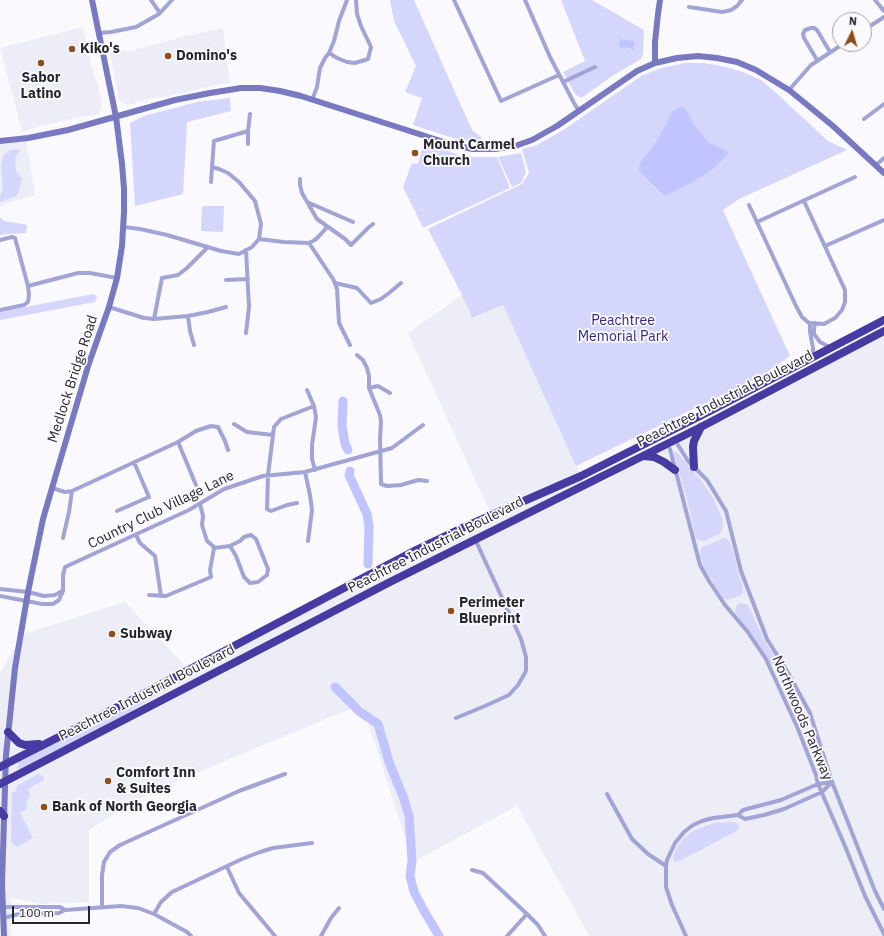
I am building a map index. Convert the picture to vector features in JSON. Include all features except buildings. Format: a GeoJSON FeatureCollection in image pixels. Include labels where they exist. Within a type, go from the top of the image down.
{"type":"FeatureCollection","features":[{"type":"Feature","properties":{"kind":"highway","name":"Peachtree Industrial Boulevard"},"geometry":{"type":"LineString","coordinates":[[3,765],[143,694],[416,550],[581,476],[710,411],[884,320]]}},
{"type":"Feature","properties":{"kind":"highway","name":"Peachtree Industrial Boulevard"},"geometry":{"type":"LineString","coordinates":[[3,783],[383,585],[644,456],[884,331]]}},
{"type":"Feature","properties":{"kind":"highway"},"geometry":{"type":"LineString","coordinates":[[694,467],[692,446],[701,427]]}},
{"type":"Feature","properties":{"kind":"highway"},"geometry":{"type":"LineString","coordinates":[[644,456],[654,457],[675,470]]}},
{"type":"Feature","properties":{"kind":"highway"},"geometry":{"type":"LineString","coordinates":[[8,732],[19,743],[25,745],[48,742]]}},
{"type":"Feature","properties":{"kind":"street","name":"Medlock Bridge Road"},"geometry":{"type":"LineString","coordinates":[[4,936],[2,884],[3,765],[15,668],[26,602],[52,488],[89,363],[117,278],[124,227],[124,189],[116,117],[92,0]]}},
{"type":"Feature","properties":{"kind":"street"},"geometry":{"type":"LineString","coordinates":[[151,0],[160,13]]}},
{"type":"Feature","properties":{"kind":"street"},"geometry":{"type":"LineString","coordinates":[[98,33],[136,27],[160,13],[172,0]]}},
{"type":"Feature","properties":{"kind":"street"},"geometry":{"type":"LineString","coordinates":[[312,100],[317,88],[320,68],[334,41],[339,21],[347,0]]}},
{"type":"Feature","properties":{"kind":"street"},"geometry":{"type":"LineString","coordinates":[[329,53],[347,62],[355,63],[368,59],[371,47],[357,14],[356,0]]}},
{"type":"Feature","properties":{"kind":"street"},"geometry":{"type":"LineString","coordinates":[[454,0],[501,101],[559,75]]}},
{"type":"Feature","properties":{"kind":"street"},"geometry":{"type":"LineString","coordinates":[[525,0],[559,75],[579,111]]}},
{"type":"Feature","properties":{"kind":"street"},"geometry":{"type":"LineString","coordinates":[[655,63],[655,42],[660,0]]}},
{"type":"Feature","properties":{"kind":"street"},"geometry":{"type":"LineString","coordinates":[[689,7],[722,12],[731,10],[742,0]]}},
{"type":"Feature","properties":{"kind":"street"},"geometry":{"type":"LineString","coordinates":[[875,0],[884,11]]}},
{"type":"Feature","properties":{"kind":"street"},"geometry":{"type":"LineString","coordinates":[[872,25],[884,17]]}},
{"type":"Feature","properties":{"kind":"street"},"geometry":{"type":"LineString","coordinates":[[789,90],[810,65],[830,52],[817,30],[810,28],[805,30],[804,38],[817,60]]}},
{"type":"Feature","properties":{"kind":"street"},"geometry":{"type":"LineString","coordinates":[[0,141],[43,136],[175,100],[241,88],[260,88],[280,91],[312,100],[453,146],[495,150],[515,146],[532,140],[557,126],[637,71],[655,63],[677,58],[698,56],[737,62],[756,70],[789,90],[883,170]]}},
{"type":"Feature","properties":{"kind":"street"},"geometry":{"type":"LineString","coordinates":[[563,82],[595,67]]}},
{"type":"Feature","properties":{"kind":"street"},"geometry":{"type":"LineString","coordinates":[[864,119],[884,104]]}},
{"type":"Feature","properties":{"kind":"street"},"geometry":{"type":"LineString","coordinates":[[248,144],[250,114]]}},
{"type":"Feature","properties":{"kind":"street"},"geometry":{"type":"LineString","coordinates":[[211,182],[214,141],[248,130]]}},
{"type":"Feature","properties":{"kind":"street"},"geometry":{"type":"LineString","coordinates":[[876,165],[884,158]]}},
{"type":"Feature","properties":{"kind":"street"},"geometry":{"type":"LineString","coordinates":[[124,227],[140,229],[221,251],[239,254],[252,247],[259,239],[261,224],[255,201],[240,182],[228,173],[212,167]]}},
{"type":"Feature","properties":{"kind":"street"},"geometry":{"type":"LineString","coordinates":[[757,222],[855,177]]}},
{"type":"Feature","properties":{"kind":"street"},"geometry":{"type":"LineString","coordinates":[[300,179],[302,193],[317,219],[351,245],[373,224]]}},
{"type":"Feature","properties":{"kind":"street"},"geometry":{"type":"LineString","coordinates":[[306,201],[353,222]]}},
{"type":"Feature","properties":{"kind":"street"},"geometry":{"type":"LineString","coordinates":[[749,204],[802,317],[809,323],[824,324],[835,318],[842,310],[845,302],[845,290],[804,201]]}},
{"type":"Feature","properties":{"kind":"street"},"geometry":{"type":"LineString","coordinates":[[825,246],[884,220]]}},
{"type":"Feature","properties":{"kind":"street"},"geometry":{"type":"LineString","coordinates":[[259,239],[309,243],[322,234],[327,227]]}},
{"type":"Feature","properties":{"kind":"street"},"geometry":{"type":"LineString","coordinates":[[0,240],[12,237],[15,238],[29,295],[28,302],[24,305],[0,310]]}},
{"type":"Feature","properties":{"kind":"street"},"geometry":{"type":"LineString","coordinates":[[309,243],[334,279],[337,289],[339,323],[350,346]]}},
{"type":"Feature","properties":{"kind":"street"},"geometry":{"type":"LineString","coordinates":[[154,318],[162,278],[178,275],[208,247]]}},
{"type":"Feature","properties":{"kind":"street"},"geometry":{"type":"LineString","coordinates":[[246,250],[249,307],[246,333]]}},
{"type":"Feature","properties":{"kind":"street"},"geometry":{"type":"LineString","coordinates":[[28,286],[78,273],[90,273],[117,278]]}},
{"type":"Feature","properties":{"kind":"street"},"geometry":{"type":"LineString","coordinates":[[226,280],[248,279]]}},
{"type":"Feature","properties":{"kind":"street"},"geometry":{"type":"LineString","coordinates":[[335,283],[357,288],[371,303],[385,296],[401,283]]}},
{"type":"Feature","properties":{"kind":"street"},"geometry":{"type":"LineString","coordinates":[[109,306],[144,318],[188,316],[226,307]]}},
{"type":"Feature","properties":{"kind":"street"},"geometry":{"type":"LineString","coordinates":[[188,316],[194,344]]}},
{"type":"Feature","properties":{"kind":"street"},"geometry":{"type":"LineString","coordinates":[[813,323],[814,334],[820,342],[830,348]]}},
{"type":"Feature","properties":{"kind":"street"},"geometry":{"type":"LineString","coordinates":[[813,323],[810,332],[813,357]]}},
{"type":"Feature","properties":{"kind":"street"},"geometry":{"type":"LineString","coordinates":[[812,340],[817,338]]}},
{"type":"Feature","properties":{"kind":"street"},"geometry":{"type":"LineString","coordinates":[[357,355],[367,368],[369,388],[377,407],[381,422],[381,484],[387,486],[401,485],[418,480],[427,481]]}},
{"type":"Feature","properties":{"kind":"street"},"geometry":{"type":"LineString","coordinates":[[369,388],[378,386],[390,393]]}},
{"type":"Feature","properties":{"kind":"street"},"geometry":{"type":"LineString","coordinates":[[307,390],[314,406],[316,417],[312,445],[312,459],[315,470]]}},
{"type":"Feature","properties":{"kind":"street"},"geometry":{"type":"LineString","coordinates":[[296,503],[271,511],[267,509],[268,475],[274,426],[281,419],[314,406]]}},
{"type":"Feature","properties":{"kind":"street"},"geometry":{"type":"LineString","coordinates":[[234,424],[247,432],[273,435]]}},
{"type":"Feature","properties":{"kind":"street","name":"Country Club Village Lane"},"geometry":{"type":"LineString","coordinates":[[63,591],[63,574],[65,567],[189,510],[224,489],[263,476],[315,470],[392,448],[422,425]]}},
{"type":"Feature","properties":{"kind":"street"},"geometry":{"type":"LineString","coordinates":[[52,488],[65,492],[72,491],[178,442],[196,431],[211,426],[218,427],[228,450]]}},
{"type":"Feature","properties":{"kind":"street"},"geometry":{"type":"LineString","coordinates":[[178,442],[196,485]]}},
{"type":"Feature","properties":{"kind":"street","name":"Northwoods Parkway"},"geometry":{"type":"LineString","coordinates":[[678,445],[688,461],[707,480],[726,511],[741,571],[767,639],[810,713],[832,782],[875,891],[884,909]]}},
{"type":"Feature","properties":{"kind":"street","name":"Northwoods Parkway"},"geometry":{"type":"LineString","coordinates":[[670,448],[700,565],[725,604],[747,631],[766,659],[798,729],[818,784],[865,896],[884,934]]}},
{"type":"Feature","properties":{"kind":"street"},"geometry":{"type":"LineString","coordinates":[[117,511],[149,497],[134,462]]}},
{"type":"Feature","properties":{"kind":"street"},"geometry":{"type":"LineString","coordinates":[[305,472],[312,510],[308,541]]}},
{"type":"Feature","properties":{"kind":"street"},"geometry":{"type":"LineString","coordinates":[[63,538],[72,491]]}},
{"type":"Feature","properties":{"kind":"street"},"geometry":{"type":"LineString","coordinates":[[200,504],[203,516],[202,525],[207,541],[214,548]]}},
{"type":"Feature","properties":{"kind":"street"},"geometry":{"type":"LineString","coordinates":[[136,535],[140,542],[155,556],[161,596]]}},
{"type":"Feature","properties":{"kind":"street"},"geometry":{"type":"LineString","coordinates":[[214,548],[230,546],[240,541],[244,537],[251,535],[256,539],[268,569],[267,575],[258,582],[250,583],[244,577],[236,556],[230,546]]}},
{"type":"Feature","properties":{"kind":"street"},"geometry":{"type":"LineString","coordinates":[[456,718],[508,695],[518,685],[526,671],[526,657],[521,640],[474,539]]}},
{"type":"Feature","properties":{"kind":"street"},"geometry":{"type":"LineString","coordinates":[[149,595],[166,596],[211,577],[210,570],[214,548]]}},
{"type":"Feature","properties":{"kind":"street"},"geometry":{"type":"LineString","coordinates":[[0,588],[44,596],[55,595],[63,591]]}},
{"type":"Feature","properties":{"kind":"street"},"geometry":{"type":"LineString","coordinates":[[0,596],[26,602],[53,604],[59,600],[63,591]]}},
{"type":"Feature","properties":{"kind":"street"},"geometry":{"type":"LineString","coordinates":[[102,907],[102,875],[104,862],[110,852],[120,845],[239,791],[285,774]]}},
{"type":"Feature","properties":{"kind":"street"},"geometry":{"type":"LineString","coordinates":[[738,815],[743,810],[781,800],[818,784],[832,782]]}},
{"type":"Feature","properties":{"kind":"street"},"geometry":{"type":"LineString","coordinates":[[686,936],[672,905],[666,887],[667,860],[675,843],[684,832],[693,825],[713,818],[738,815],[745,819],[764,816],[822,792],[832,782]]}},
{"type":"Feature","properties":{"kind":"street"},"geometry":{"type":"LineString","coordinates":[[607,794],[632,839],[648,854],[666,866]]}},
{"type":"Feature","properties":{"kind":"street"},"geometry":{"type":"LineString","coordinates":[[154,914],[161,902],[172,892],[186,885],[260,852],[286,846],[312,843]]}},
{"type":"Feature","properties":{"kind":"street"},"geometry":{"type":"LineString","coordinates":[[227,867],[239,893],[275,936]]}},
{"type":"Feature","properties":{"kind":"street"},"geometry":{"type":"LineString","coordinates":[[472,870],[483,873],[528,914],[546,936]]}},
{"type":"Feature","properties":{"kind":"street"},"geometry":{"type":"LineString","coordinates":[[3,906],[60,907],[65,910]]}},
{"type":"Feature","properties":{"kind":"street"},"geometry":{"type":"LineString","coordinates":[[3,918],[19,914],[59,913],[65,910],[121,906],[138,908],[154,914],[187,932],[191,936]]}},
{"type":"Feature","properties":{"kind":"street"},"geometry":{"type":"LineString","coordinates":[[321,936],[339,908]]}},
{"type":"Feature","properties":{"kind":"street"},"geometry":{"type":"LineString","coordinates":[[507,936],[528,914]]}},
{"type":"Feature","properties":{"kind":"shaded area"},"geometry":{"type":"Polygon","coordinates":[[[83,27],[92,68],[102,102],[100,113],[22,131],[0,48],[83,27]]]}},
{"type":"Feature","properties":{"kind":"shaded area"},"geometry":{"type":"Polygon","coordinates":[[[223,28],[230,83],[165,97],[153,98],[128,105],[122,103],[119,99],[109,51],[130,51],[223,28]]]}},
{"type":"Feature","properties":{"kind":"shaded area"},"geometry":{"type":"Polygon","coordinates":[[[620,38],[622,40],[634,41],[634,50],[631,48],[619,47],[620,38]]]}},
{"type":"Feature","properties":{"kind":"shaded area"},"geometry":{"type":"Polygon","coordinates":[[[681,107],[688,113],[693,124],[708,142],[728,152],[728,154],[715,167],[691,183],[667,195],[663,194],[639,171],[639,167],[641,161],[658,139],[673,111],[681,107]]]}},
{"type":"Feature","properties":{"kind":"shaded area"},"geometry":{"type":"Polygon","coordinates":[[[26,139],[35,195],[0,206],[0,141],[26,139]]]}},
{"type":"Feature","properties":{"kind":"shaded area"},"geometry":{"type":"Polygon","coordinates":[[[462,295],[472,318],[503,305],[586,487],[607,480],[671,440],[884,327],[884,936],[589,936],[517,806],[413,862],[362,704],[153,791],[89,830],[89,902],[41,904],[11,898],[11,936],[0,936],[0,672],[24,634],[125,602],[191,672],[337,596],[494,521],[408,333],[462,295]]]}},
{"type":"Feature","properties":{"kind":"green space"},"geometry":{"type":"Polygon","coordinates":[[[390,0],[414,0],[472,130],[481,137],[481,141],[465,141],[413,125],[422,98],[405,92],[416,66],[394,21],[390,0]]]}},
{"type":"Feature","properties":{"kind":"green space"},"geometry":{"type":"Polygon","coordinates":[[[561,0],[592,0],[644,30],[643,53],[641,59],[612,76],[583,97],[579,97],[575,94],[563,72],[585,61],[561,0]]]}},
{"type":"Feature","properties":{"kind":"green space","name":"Peachtree Memorial Park"},"geometry":{"type":"Polygon","coordinates":[[[685,63],[704,63],[726,67],[743,72],[761,80],[828,141],[847,150],[739,199],[723,210],[790,356],[761,376],[576,466],[503,305],[472,318],[462,295],[428,229],[522,184],[529,173],[522,149],[535,146],[565,129],[641,76],[661,68],[685,63]]]}},
{"type":"Feature","properties":{"kind":"green space"},"geometry":{"type":"Polygon","coordinates":[[[230,98],[231,111],[187,122],[183,194],[135,206],[130,123],[144,116],[197,102],[230,98]]]}},
{"type":"Feature","properties":{"kind":"green space"},"geometry":{"type":"Polygon","coordinates":[[[424,142],[459,155],[473,157],[497,157],[510,188],[423,228],[403,187],[412,163],[418,164],[424,142]]]}},
{"type":"Feature","properties":{"kind":"green space"},"geometry":{"type":"Polygon","coordinates":[[[20,149],[15,159],[16,171],[22,178],[17,196],[0,202],[0,196],[3,188],[1,166],[3,156],[10,150],[20,149]]]}},
{"type":"Feature","properties":{"kind":"green space"},"geometry":{"type":"Polygon","coordinates":[[[521,153],[526,172],[521,183],[512,187],[498,157],[521,153]]]}},
{"type":"Feature","properties":{"kind":"green space"},"geometry":{"type":"Polygon","coordinates":[[[202,206],[224,206],[223,232],[201,231],[202,206]]]}},
{"type":"Feature","properties":{"kind":"green space"},"geometry":{"type":"Polygon","coordinates":[[[0,217],[4,221],[27,225],[26,233],[0,235],[0,217]]]}},
{"type":"Feature","properties":{"kind":"green space"},"geometry":{"type":"Polygon","coordinates":[[[93,294],[97,296],[95,302],[0,320],[0,312],[93,294]]]}},
{"type":"Feature","properties":{"kind":"green space"},"geometry":{"type":"Polygon","coordinates":[[[676,451],[699,478],[713,498],[722,518],[723,528],[721,533],[704,541],[696,539],[674,454],[676,451]]]}},
{"type":"Feature","properties":{"kind":"green space"},"geometry":{"type":"Polygon","coordinates":[[[724,538],[730,542],[743,588],[743,593],[741,595],[728,600],[722,597],[704,567],[700,555],[701,548],[724,538]]]}},
{"type":"Feature","properties":{"kind":"green space"},"geometry":{"type":"Polygon","coordinates":[[[742,603],[749,607],[764,640],[775,657],[776,662],[774,664],[770,664],[749,631],[735,613],[738,604],[742,603]]]}},
{"type":"Feature","properties":{"kind":"green space"},"geometry":{"type":"Polygon","coordinates":[[[182,675],[184,677],[128,713],[23,768],[17,768],[19,762],[134,702],[182,675]]]}},
{"type":"Feature","properties":{"kind":"green space"},"geometry":{"type":"Polygon","coordinates":[[[38,774],[44,778],[42,781],[28,789],[30,795],[27,801],[26,810],[20,813],[33,838],[19,846],[16,846],[12,843],[11,839],[12,792],[15,792],[18,785],[38,774]]]}},
{"type":"Feature","properties":{"kind":"green space"},"geometry":{"type":"Polygon","coordinates":[[[735,822],[739,827],[737,831],[679,861],[675,862],[673,859],[675,851],[682,840],[693,831],[714,823],[735,822]]]}},
{"type":"Feature","properties":{"kind":"waterway"},"geometry":{"type":"LineString","coordinates":[[343,401],[342,426],[345,444],[348,450]]}},
{"type":"Feature","properties":{"kind":"waterway"},"geometry":{"type":"LineString","coordinates":[[350,471],[349,475],[367,514],[369,526],[368,564]]}},
{"type":"Feature","properties":{"kind":"waterway"},"geometry":{"type":"LineString","coordinates":[[335,687],[360,712],[378,724],[389,762],[404,799],[409,816],[412,861],[410,876],[414,892],[439,936]]}},
{"type":"Feature","properties":{"kind":"place","name":"Kiko's"},"geometry":{"type":"Point","coordinates":[72,49]}},
{"type":"Feature","properties":{"kind":"place","name":"Domino's"},"geometry":{"type":"Point","coordinates":[168,56]}},
{"type":"Feature","properties":{"kind":"place","name":"Sabor Latino"},"geometry":{"type":"Point","coordinates":[41,63]}},
{"type":"Feature","properties":{"kind":"place","name":"Mount Carmel Church"},"geometry":{"type":"Point","coordinates":[415,153]}},
{"type":"Feature","properties":{"kind":"place","name":"Perimeter Blueprint"},"geometry":{"type":"Point","coordinates":[451,611]}},
{"type":"Feature","properties":{"kind":"place","name":"Subway"},"geometry":{"type":"Point","coordinates":[112,634]}},
{"type":"Feature","properties":{"kind":"place","name":"Comfort Inn & Suites"},"geometry":{"type":"Point","coordinates":[108,781]}},
{"type":"Feature","properties":{"kind":"place","name":"Bank of North Georgia"},"geometry":{"type":"Point","coordinates":[44,807]}}]}
